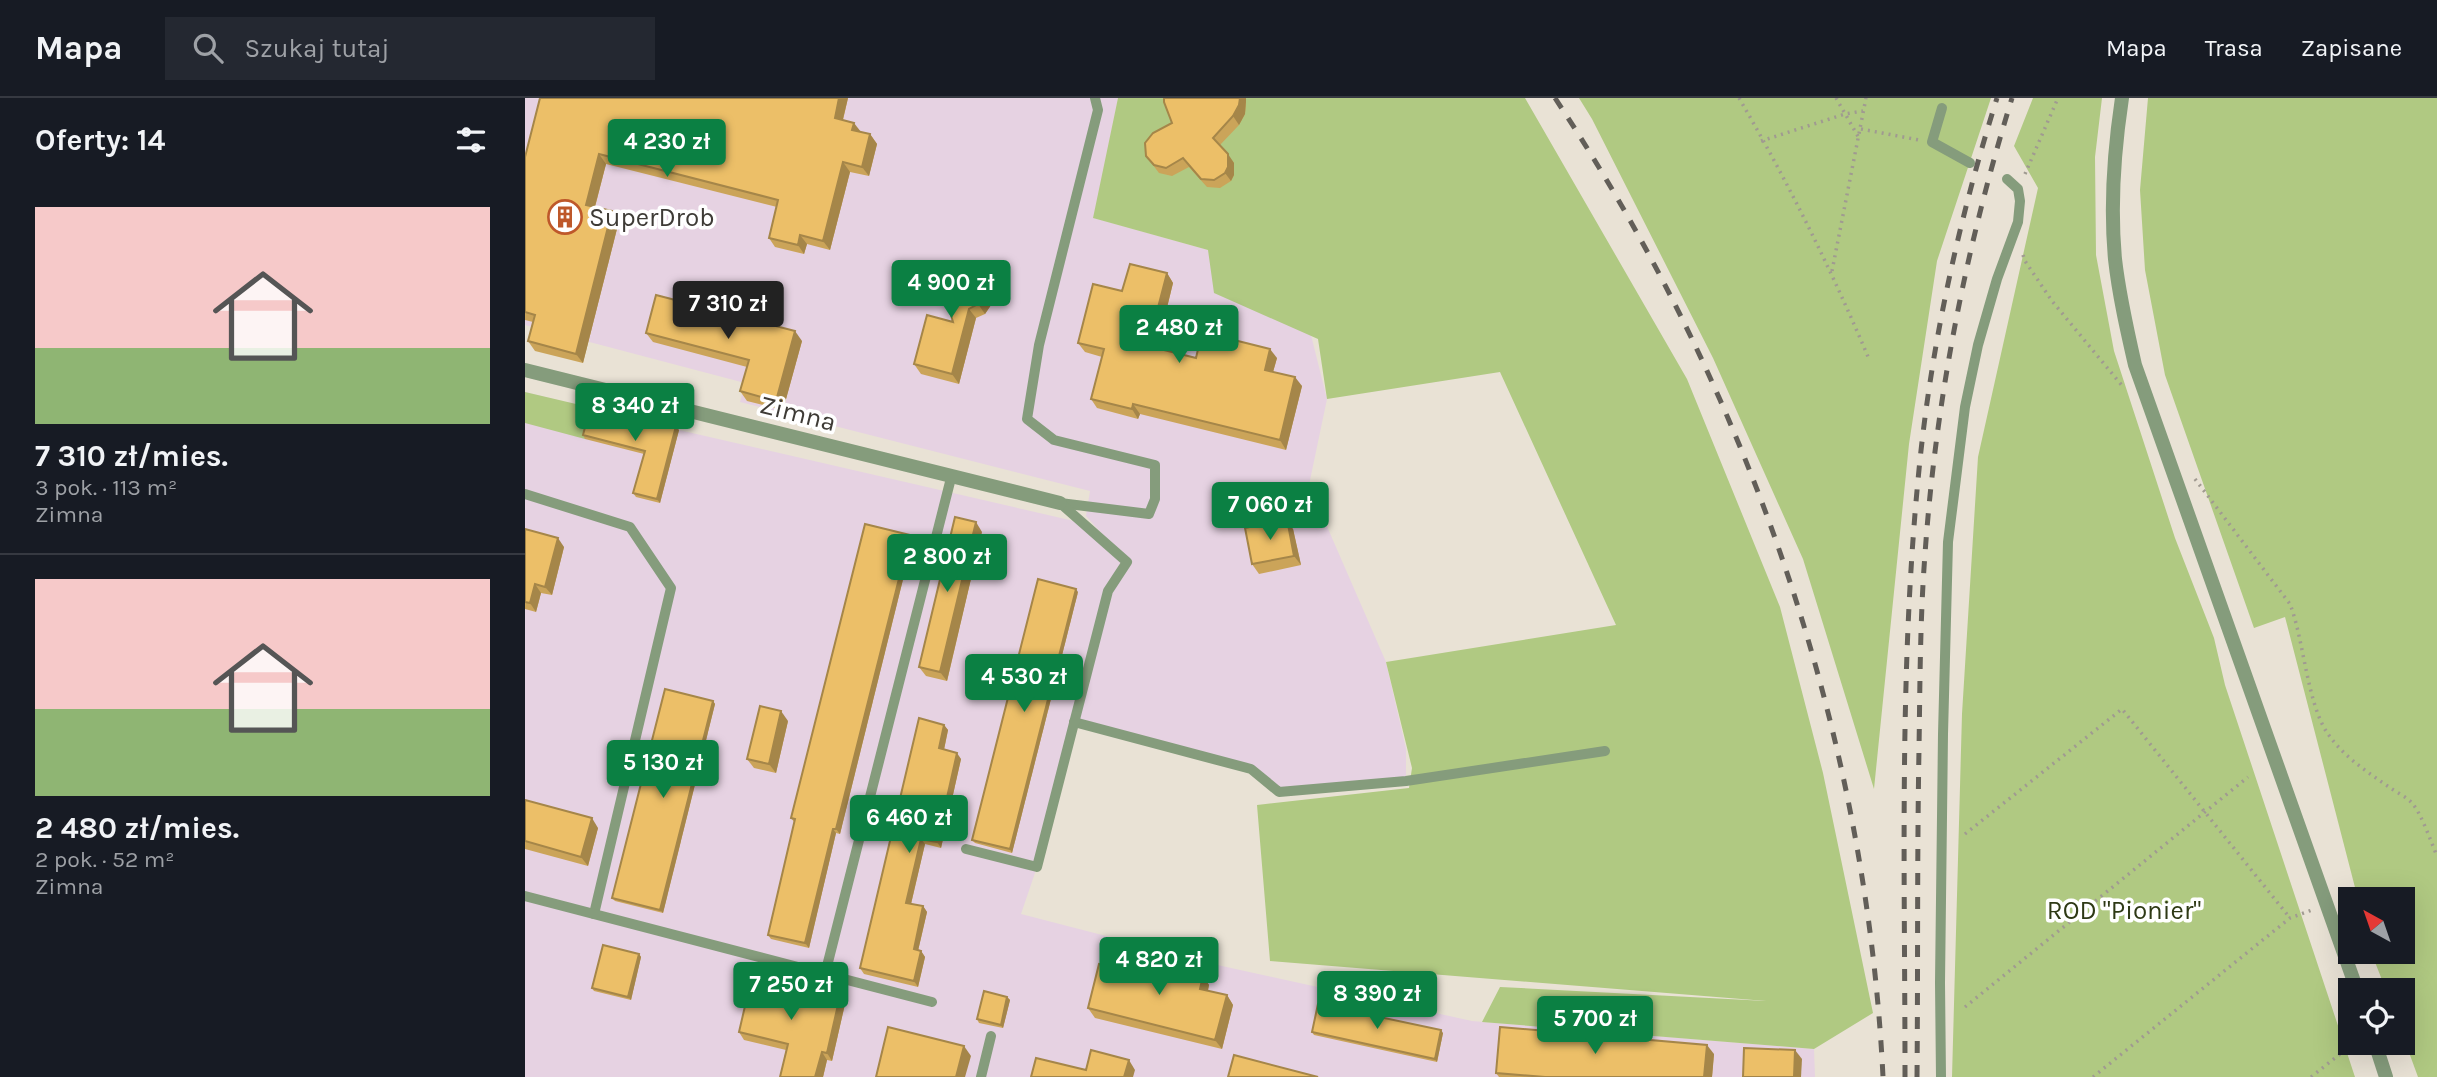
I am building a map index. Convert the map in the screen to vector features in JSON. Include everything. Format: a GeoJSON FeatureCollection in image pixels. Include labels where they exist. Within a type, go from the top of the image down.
{"type":"FeatureCollection","features":[{"type":"Feature","properties":{"kind":"street"},"geometry":{"type":"LineString","coordinates":[[2123,98],[2115,145],[2112,217],[2120,296],[2135,365],[2353,978]]}},
{"type":"Feature","properties":{"kind":"street","name":"Zimna"},"geometry":{"type":"LineString","coordinates":[[525,370],[1060,503]]}},
{"type":"Feature","properties":{"kind":"street"},"geometry":{"type":"LineString","coordinates":[[2379,1055],[2386,1077]]}},
{"type":"Feature","properties":{"kind":"lane"},"geometry":{"type":"LineString","coordinates":[[1060,503],[1149,514],[1154,499],[1155,464],[1054,440],[1027,419],[1039,345],[1098,110],[1095,98]]}},
{"type":"Feature","properties":{"kind":"lane"},"geometry":{"type":"LineString","coordinates":[[1942,108],[1932,142],[1970,163]]}},
{"type":"Feature","properties":{"kind":"lane"},"geometry":{"type":"LineString","coordinates":[[1941,1077],[1943,734],[1948,542],[1965,407],[1978,345],[1997,279],[2018,222],[2021,201],[2018,189],[2007,179]]}},
{"type":"Feature","properties":{"kind":"lane"},"geometry":{"type":"LineString","coordinates":[[825,974],[950,482]]}},
{"type":"Feature","properties":{"kind":"lane"},"geometry":{"type":"LineString","coordinates":[[525,494],[630,527],[671,588],[594,914]]}},
{"type":"Feature","properties":{"kind":"lane"},"geometry":{"type":"LineString","coordinates":[[966,849],[1037,867],[1108,591],[1128,562],[1060,503]]}},
{"type":"Feature","properties":{"kind":"lane"},"geometry":{"type":"LineString","coordinates":[[1074,722],[1251,769],[1279,792],[1406,780],[1605,751]]}},
{"type":"Feature","properties":{"kind":"lane"},"geometry":{"type":"LineString","coordinates":[[525,896],[932,1002]]}},
{"type":"Feature","properties":{"kind":"lane"},"geometry":{"type":"LineString","coordinates":[[981,1077],[991,1036]]}},
{"type":"Feature","properties":{"kind":"path"},"geometry":{"type":"LineString","coordinates":[[1739,98],[1831,273],[1869,359]]}},
{"type":"Feature","properties":{"kind":"path"},"geometry":{"type":"LineString","coordinates":[[1836,98],[1859,138]]}},
{"type":"Feature","properties":{"kind":"path"},"geometry":{"type":"LineString","coordinates":[[1831,273],[1866,98]]}},
{"type":"Feature","properties":{"kind":"path"},"geometry":{"type":"LineString","coordinates":[[2018,189],[2058,98]]}},
{"type":"Feature","properties":{"kind":"path"},"geometry":{"type":"LineString","coordinates":[[1761,141],[1845,114],[1864,111]]}},
{"type":"Feature","properties":{"kind":"path"},"geometry":{"type":"LineString","coordinates":[[1861,129],[1932,142]]}},
{"type":"Feature","properties":{"kind":"path"},"geometry":{"type":"LineString","coordinates":[[2022,252],[2025,261],[2052,301],[2130,396]]}},
{"type":"Feature","properties":{"kind":"path"},"geometry":{"type":"LineString","coordinates":[[2188,469],[2290,604],[2313,693],[2326,731],[2340,750],[2357,765],[2412,803],[2437,856]]}},
{"type":"Feature","properties":{"kind":"path"},"geometry":{"type":"LineString","coordinates":[[1965,834],[2122,709],[2290,918],[2093,1077]]}},
{"type":"Feature","properties":{"kind":"path"},"geometry":{"type":"LineString","coordinates":[[1965,1007],[2248,777]]}},
{"type":"Feature","properties":{"kind":"path"},"geometry":{"type":"LineString","coordinates":[[2311,1077],[2339,1055]]}},
{"type":"Feature","properties":{"kind":"shaded area"},"geometry":{"type":"Polygon","coordinates":[[[525,98],[1118,98],[1094,218],[1208,250],[1311,335],[1327,399],[1309,485],[1386,662],[1406,749],[1406,781],[1279,792],[1251,769],[1074,722],[1037,867],[1021,914],[1222,966],[1472,1021],[1814,1049],[1815,1077],[525,1077],[525,392],[1074,521],[1124,558],[1086,516],[1090,491],[740,402],[745,383],[525,325],[525,98]]]}},
{"type":"Feature","properties":{"kind":"green space"},"geometry":{"type":"Polygon","coordinates":[[[1118,98],[1525,98],[1687,379],[1780,607],[1823,773],[1873,1013],[1814,1049],[1482,1022],[1500,987],[1766,1001],[1270,961],[1257,805],[1409,788],[1412,768],[1386,662],[1616,625],[1500,372],[1327,399],[1318,339],[1214,293],[1208,250],[1093,218],[1118,98]]]}},
{"type":"Feature","properties":{"kind":"green space"},"geometry":{"type":"Polygon","coordinates":[[[1579,98],[1991,98],[1937,261],[1909,444],[1874,789],[1803,559],[1713,358],[1579,98]]]}},
{"type":"Feature","properties":{"kind":"green space","name":"ROD \"Pionier\""},"geometry":{"type":"Polygon","coordinates":[[[2033,98],[2102,98],[2095,157],[2096,255],[2114,351],[2175,538],[2214,638],[2225,685],[2338,1026],[2338,1055],[2348,1055],[2355,1077],[1952,1077],[1962,714],[1978,457],[2038,188],[2014,146],[2033,98]]]}},
{"type":"Feature","properties":{"kind":"green space"},"geometry":{"type":"Polygon","coordinates":[[[2148,98],[2437,98],[2437,1077],[2418,1077],[2410,1055],[2415,1055],[2415,978],[2381,978],[2376,964],[2415,964],[2415,887],[2355,887],[2285,617],[2254,628],[2165,375],[2145,270],[2140,190],[2148,98]]]}},
{"type":"Feature","properties":{"kind":"green space"},"geometry":{"type":"Polygon","coordinates":[[[525,392],[593,408],[585,439],[525,423],[525,392]]]}},
{"type":"Feature","properties":{"kind":"building","name":"SuperDrob"},"geometry":{"type":"Polygon","coordinates":[[[540,98],[839,98],[835,118],[854,123],[852,130],[870,134],[862,167],[843,162],[823,241],[800,235],[798,245],[769,238],[778,200],[599,154],[586,205],[612,211],[576,354],[528,341],[535,315],[525,312],[525,157],[540,98]]]}},
{"type":"Feature","properties":{"kind":"building"},"geometry":{"type":"Polygon","coordinates":[[[1164,98],[1240,98],[1233,116],[1213,138],[1228,154],[1225,173],[1214,180],[1201,179],[1183,158],[1166,168],[1154,165],[1146,156],[1145,143],[1153,133],[1172,123],[1164,98]]]}},
{"type":"Feature","properties":{"kind":"building"},"geometry":{"type":"Polygon","coordinates":[[[1130,264],[1167,273],[1148,346],[1196,358],[1202,332],[1270,349],[1265,370],[1295,377],[1280,440],[1133,404],[1132,409],[1091,399],[1104,349],[1078,343],[1093,284],[1122,291],[1130,264]]]}},
{"type":"Feature","properties":{"kind":"building"},"geometry":{"type":"Polygon","coordinates":[[[964,266],[982,273],[986,292],[978,304],[969,309],[952,374],[914,364],[927,315],[953,322],[944,283],[951,271],[964,266]]]}},
{"type":"Feature","properties":{"kind":"building"},"geometry":{"type":"Polygon","coordinates":[[[656,295],[795,331],[776,401],[740,391],[749,360],[646,333],[656,295]]]}},
{"type":"Feature","properties":{"kind":"building"},"geometry":{"type":"Polygon","coordinates":[[[591,404],[676,426],[657,499],[633,493],[645,451],[583,435],[591,404]]]}},
{"type":"Feature","properties":{"kind":"building"},"geometry":{"type":"Polygon","coordinates":[[[955,517],[976,522],[940,672],[919,667],[955,517]]]}},
{"type":"Feature","properties":{"kind":"building"},"geometry":{"type":"Polygon","coordinates":[[[1287,519],[1294,556],[1252,564],[1245,528],[1287,519]]]}},
{"type":"Feature","properties":{"kind":"building"},"geometry":{"type":"Polygon","coordinates":[[[865,524],[910,535],[805,943],[768,935],[795,819],[791,818],[865,524]]]}},
{"type":"Feature","properties":{"kind":"building"},"geometry":{"type":"Polygon","coordinates":[[[525,529],[558,538],[545,587],[535,584],[530,603],[525,602],[525,529]]]}},
{"type":"Feature","properties":{"kind":"building"},"geometry":{"type":"Polygon","coordinates":[[[1038,579],[1076,589],[1010,849],[972,840],[1038,579]]]}},
{"type":"Feature","properties":{"kind":"building"},"geometry":{"type":"Polygon","coordinates":[[[665,689],[713,701],[660,910],[612,898],[665,689]]]}},
{"type":"Feature","properties":{"kind":"building"},"geometry":{"type":"Polygon","coordinates":[[[760,706],[781,711],[769,764],[747,759],[760,706]]]}},
{"type":"Feature","properties":{"kind":"building"},"geometry":{"type":"Polygon","coordinates":[[[919,718],[944,725],[939,748],[957,753],[937,842],[921,839],[906,903],[923,906],[914,949],[921,951],[914,981],[860,968],[919,718]]]}},
{"type":"Feature","properties":{"kind":"building"},"geometry":{"type":"Polygon","coordinates":[[[525,800],[592,818],[581,857],[525,841],[525,800]]]}},
{"type":"Feature","properties":{"kind":"building"},"geometry":{"type":"Polygon","coordinates":[[[603,945],[639,954],[628,997],[592,988],[603,945]]]}},
{"type":"Feature","properties":{"kind":"building"},"geometry":{"type":"Polygon","coordinates":[[[1138,955],[1187,968],[1187,971],[1203,976],[1200,989],[1227,995],[1215,1040],[1088,1008],[1099,964],[1134,973],[1138,955]]]}},
{"type":"Feature","properties":{"kind":"building"},"geometry":{"type":"Polygon","coordinates":[[[752,976],[840,996],[827,1053],[822,1052],[815,1077],[780,1077],[788,1044],[739,1032],[752,976]]]}},
{"type":"Feature","properties":{"kind":"building"},"geometry":{"type":"Polygon","coordinates":[[[984,991],[1007,997],[1001,1025],[977,1019],[984,991]]]}},
{"type":"Feature","properties":{"kind":"building"},"geometry":{"type":"Polygon","coordinates":[[[1318,1004],[1441,1030],[1435,1059],[1312,1032],[1318,1004]]]}},
{"type":"Feature","properties":{"kind":"building"},"geometry":{"type":"Polygon","coordinates":[[[888,1027],[964,1046],[956,1077],[876,1077],[888,1027]]]}},
{"type":"Feature","properties":{"kind":"building"},"geometry":{"type":"Polygon","coordinates":[[[1500,1027],[1707,1045],[1704,1077],[1545,1077],[1496,1073],[1500,1027]]]}},
{"type":"Feature","properties":{"kind":"building"},"geometry":{"type":"Polygon","coordinates":[[[1744,1048],[1795,1050],[1794,1077],[1743,1077],[1744,1048]]]}},
{"type":"Feature","properties":{"kind":"building"},"geometry":{"type":"Polygon","coordinates":[[[1091,1050],[1129,1060],[1124,1077],[1031,1077],[1036,1058],[1086,1070],[1091,1050]]]}},
{"type":"Feature","properties":{"kind":"building"},"geometry":{"type":"Polygon","coordinates":[[[1234,1055],[1318,1077],[1228,1077],[1234,1055]]]}},
{"type":"Feature","properties":{"kind":"railway"},"geometry":{"type":"LineString","coordinates":[[1555,98],[1624,209],[1685,324],[1739,443],[1785,566],[1822,691],[1852,818],[1872,947],[1883,1077]]}},
{"type":"Feature","properties":{"kind":"railway"},"geometry":{"type":"LineString","coordinates":[[1905,1077],[1906,703],[1918,480],[1930,383],[1947,287],[1997,98]]}},
{"type":"Feature","properties":{"kind":"railway"},"geometry":{"type":"LineString","coordinates":[[1917,1077],[1921,651],[1923,578],[1930,496],[1955,323],[1981,210],[2012,98]]}},
{"type":"Feature","properties":{"kind":"place","name":"SuperDrob"},"geometry":{"type":"Point","coordinates":[565,217]}}]}
